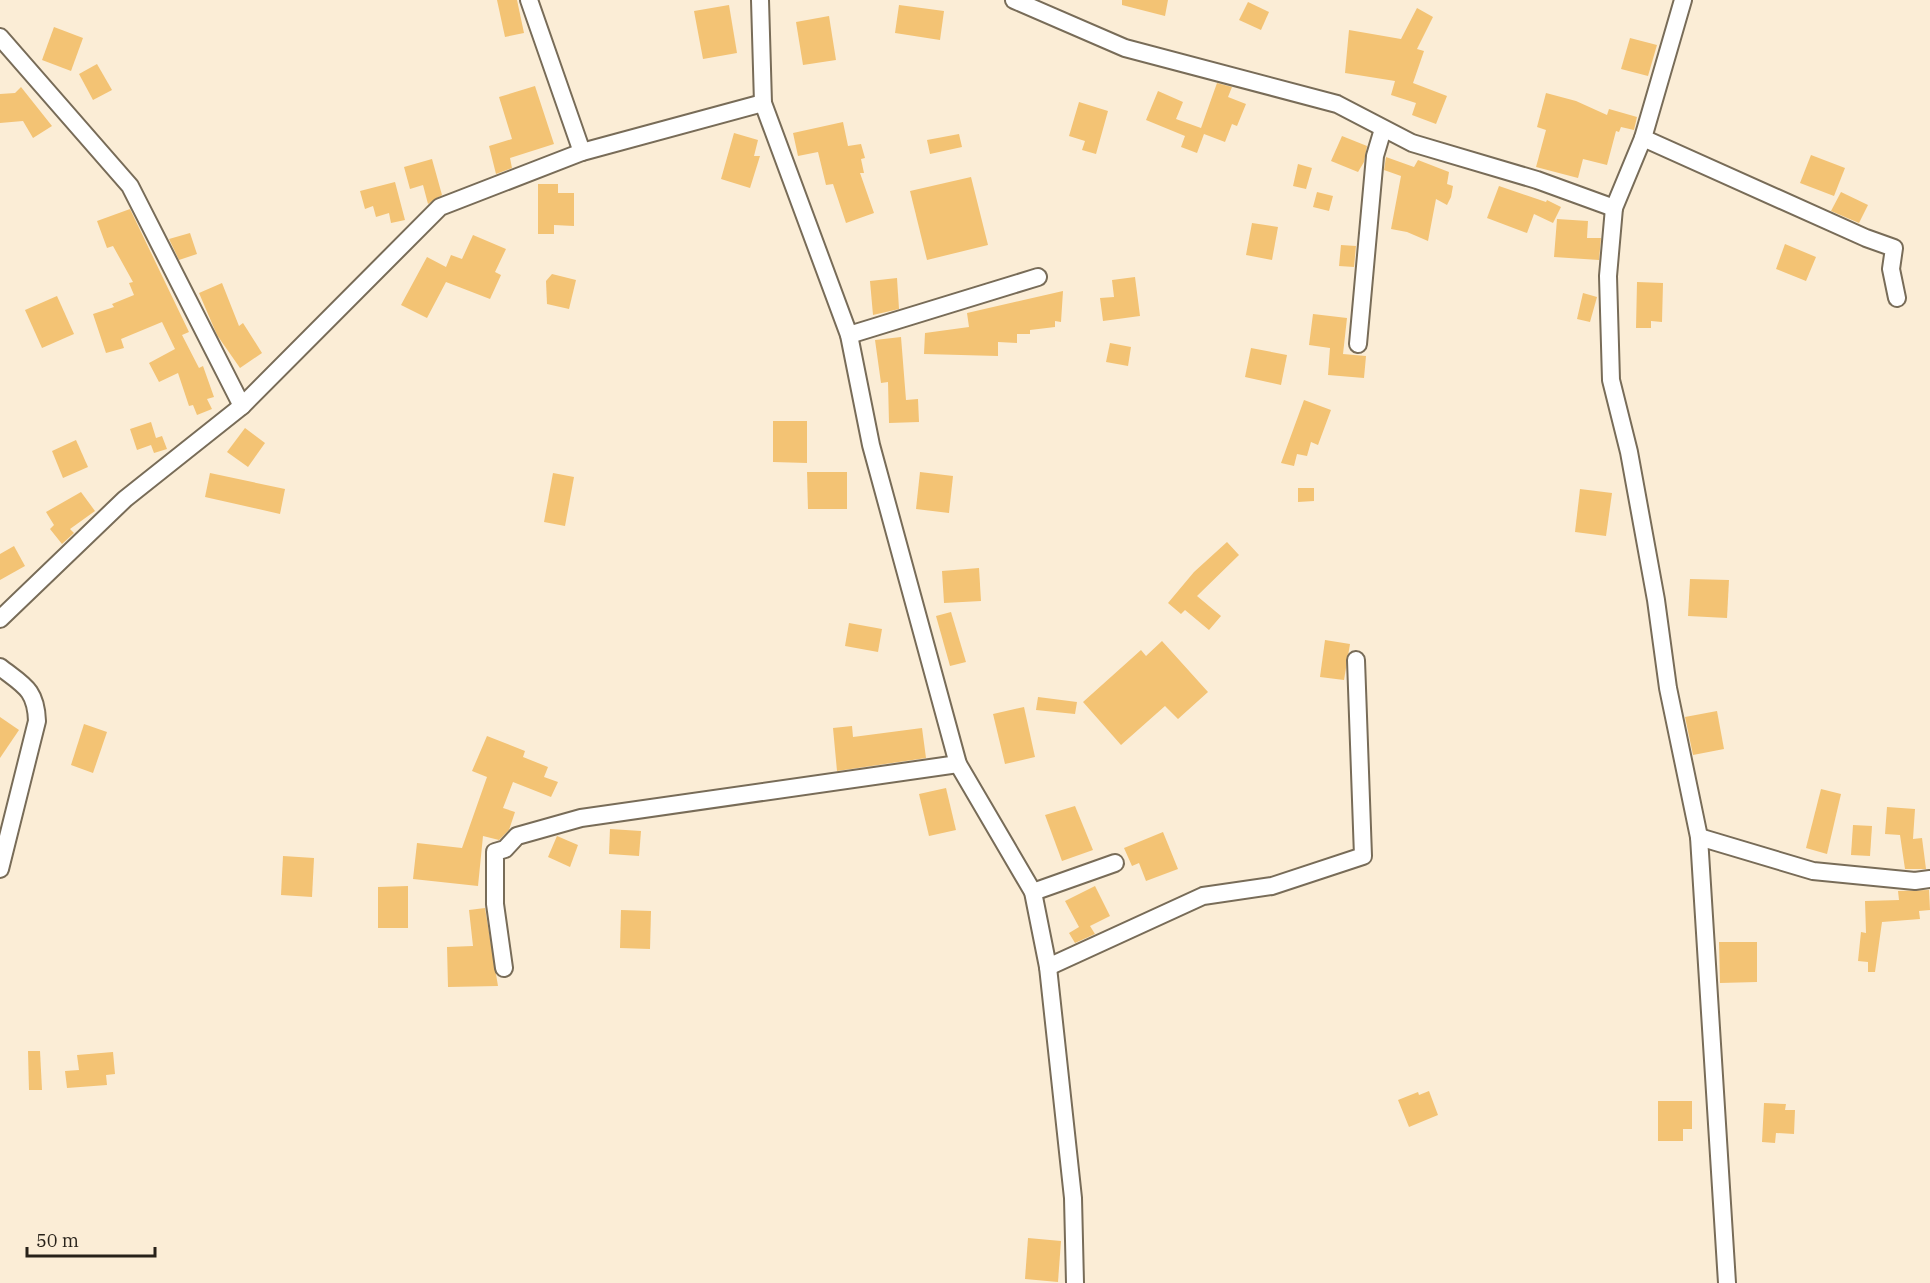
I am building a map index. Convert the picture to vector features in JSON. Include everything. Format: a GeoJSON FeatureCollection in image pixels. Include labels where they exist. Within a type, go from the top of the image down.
{"type":"FeatureCollection","features":[{"type":"Feature","properties":{"kind":"street"},"geometry":{"type":"LineString","coordinates":[[530,0],[582,152]]}},
{"type":"Feature","properties":{"kind":"street"},"geometry":{"type":"LineString","coordinates":[[760,0],[763,104],[849,335],[871,445],[958,764],[1033,892],[1048,968],[1073,1198],[1075,1283]]}},
{"type":"Feature","properties":{"kind":"street"},"geometry":{"type":"LineString","coordinates":[[1014,0],[1125,48],[1337,104],[1412,143],[1538,180],[1614,208]]}},
{"type":"Feature","properties":{"kind":"street"},"geometry":{"type":"LineString","coordinates":[[1683,0],[1643,138],[1614,208],[1608,276],[1611,380],[1629,452],[1656,600],[1668,688],[1699,837],[1727,1283]]}},
{"type":"Feature","properties":{"kind":"street"},"geometry":{"type":"LineString","coordinates":[[0,37],[130,186],[242,406]]}},
{"type":"Feature","properties":{"kind":"street"},"geometry":{"type":"LineString","coordinates":[[0,619],[125,499],[242,406],[440,207],[582,152],[763,104]]}},
{"type":"Feature","properties":{"kind":"street"},"geometry":{"type":"LineString","coordinates":[[1358,344],[1375,156],[1383,129]]}},
{"type":"Feature","properties":{"kind":"street"},"geometry":{"type":"LineString","coordinates":[[1643,138],[1866,238],[1894,248],[1891,269],[1897,298]]}},
{"type":"Feature","properties":{"kind":"street"},"geometry":{"type":"LineString","coordinates":[[849,335],[1038,277]]}},
{"type":"Feature","properties":{"kind":"street"},"geometry":{"type":"LineString","coordinates":[[1048,968],[1203,896],[1272,886],[1363,856],[1356,660]]}},
{"type":"Feature","properties":{"kind":"street"},"geometry":{"type":"LineString","coordinates":[[0,667],[31,692],[36,703],[37,721],[0,869]]}},
{"type":"Feature","properties":{"kind":"street"},"geometry":{"type":"LineString","coordinates":[[504,968],[495,904],[495,852],[505,849],[517,836],[581,818],[958,764]]}},
{"type":"Feature","properties":{"kind":"street"},"geometry":{"type":"LineString","coordinates":[[1699,837],[1813,871],[1915,881],[1930,879]]}},
{"type":"Feature","properties":{"kind":"street"},"geometry":{"type":"LineString","coordinates":[[1033,892],[1115,863]]}},
{"type":"Feature","properties":{"kind":"building"},"geometry":{"type":"Polygon","coordinates":[[[497,0],[517,0],[524,33],[505,37],[497,0]]]}},
{"type":"Feature","properties":{"kind":"building"},"geometry":{"type":"Polygon","coordinates":[[[1122,0],[1168,0],[1165,16],[1122,5],[1122,0]]]}},
{"type":"Feature","properties":{"kind":"building"},"geometry":{"type":"Polygon","coordinates":[[[1248,2],[1269,12],[1261,30],[1239,20],[1248,2]]]}},
{"type":"Feature","properties":{"kind":"building"},"geometry":{"type":"Polygon","coordinates":[[[729,5],[737,53],[703,59],[694,11],[729,5]]]}},
{"type":"Feature","properties":{"kind":"building"},"geometry":{"type":"Polygon","coordinates":[[[899,5],[944,11],[940,40],[895,33],[899,5]]]}},
{"type":"Feature","properties":{"kind":"building"},"geometry":{"type":"Polygon","coordinates":[[[1417,8],[1433,17],[1417,49],[1424,51],[1413,83],[1447,96],[1436,124],[1412,115],[1416,103],[1391,95],[1395,81],[1345,73],[1349,30],[1401,39],[1417,8]]]}},
{"type":"Feature","properties":{"kind":"building"},"geometry":{"type":"Polygon","coordinates":[[[829,16],[836,60],[803,65],[796,22],[829,16]]]}},
{"type":"Feature","properties":{"kind":"building"},"geometry":{"type":"Polygon","coordinates":[[[54,27],[83,38],[71,71],[42,60],[54,27]]]}},
{"type":"Feature","properties":{"kind":"building"},"geometry":{"type":"Polygon","coordinates":[[[1630,38],[1657,45],[1648,76],[1621,69],[1630,38]]]}},
{"type":"Feature","properties":{"kind":"building"},"geometry":{"type":"Polygon","coordinates":[[[97,64],[112,90],[93,100],[79,74],[97,64]]]}},
{"type":"Feature","properties":{"kind":"building"},"geometry":{"type":"Polygon","coordinates":[[[1217,83],[1232,87],[1228,97],[1246,104],[1237,126],[1232,124],[1225,142],[1204,134],[1197,153],[1181,147],[1185,136],[1146,120],[1158,91],[1183,102],[1176,119],[1201,128],[1217,83]]]}},
{"type":"Feature","properties":{"kind":"building"},"geometry":{"type":"Polygon","coordinates":[[[535,86],[554,144],[510,158],[512,168],[496,174],[489,146],[512,139],[499,97],[535,86]]]}},
{"type":"Feature","properties":{"kind":"building"},"geometry":{"type":"Polygon","coordinates":[[[21,87],[52,126],[33,138],[23,121],[0,123],[0,94],[15,93],[21,87]]]}},
{"type":"Feature","properties":{"kind":"building"},"geometry":{"type":"Polygon","coordinates":[[[1546,93],[1576,101],[1607,115],[1609,109],[1637,117],[1634,130],[1621,127],[1619,132],[1616,131],[1607,165],[1583,159],[1578,178],[1536,167],[1546,130],[1537,127],[1546,93]]]}},
{"type":"Feature","properties":{"kind":"building"},"geometry":{"type":"Polygon","coordinates":[[[1079,102],[1108,111],[1096,154],[1082,150],[1085,141],[1069,136],[1079,102]]]}},
{"type":"Feature","properties":{"kind":"building"},"geometry":{"type":"Polygon","coordinates":[[[843,122],[848,146],[861,144],[865,158],[861,159],[864,173],[860,173],[874,213],[846,223],[833,184],[826,185],[818,152],[798,156],[793,133],[843,122]]]}},
{"type":"Feature","properties":{"kind":"building"},"geometry":{"type":"Polygon","coordinates":[[[734,133],[758,140],[754,156],[760,156],[750,188],[721,179],[734,133]]]}},
{"type":"Feature","properties":{"kind":"building"},"geometry":{"type":"Polygon","coordinates":[[[959,134],[962,147],[930,154],[927,140],[959,134]]]}},
{"type":"Feature","properties":{"kind":"building"},"geometry":{"type":"Polygon","coordinates":[[[1342,136],[1367,146],[1364,162],[1358,172],[1331,161],[1342,136]]]}},
{"type":"Feature","properties":{"kind":"building"},"geometry":{"type":"Polygon","coordinates":[[[1811,155],[1845,168],[1834,196],[1800,183],[1811,155]]]}},
{"type":"Feature","properties":{"kind":"building"},"geometry":{"type":"Polygon","coordinates":[[[1386,157],[1414,167],[1418,160],[1449,172],[1447,184],[1453,186],[1451,197],[1447,205],[1436,199],[1428,241],[1407,232],[1391,229],[1401,176],[1384,170],[1386,157]]]}},
{"type":"Feature","properties":{"kind":"building"},"geometry":{"type":"Polygon","coordinates":[[[432,159],[442,195],[428,204],[423,185],[410,189],[404,167],[432,159]]]}},
{"type":"Feature","properties":{"kind":"building"},"geometry":{"type":"Polygon","coordinates":[[[1298,164],[1312,168],[1306,189],[1293,186],[1298,164]]]}},
{"type":"Feature","properties":{"kind":"building"},"geometry":{"type":"Polygon","coordinates":[[[971,177],[988,245],[927,260],[910,191],[971,177]]]}},
{"type":"Feature","properties":{"kind":"building"},"geometry":{"type":"Polygon","coordinates":[[[395,182],[405,220],[391,223],[389,213],[376,217],[373,206],[365,209],[360,191],[395,182]]]}},
{"type":"Feature","properties":{"kind":"building"},"geometry":{"type":"Polygon","coordinates":[[[538,184],[558,184],[558,193],[574,193],[574,226],[554,225],[554,234],[538,234],[538,184]]]}},
{"type":"Feature","properties":{"kind":"building"},"geometry":{"type":"Polygon","coordinates":[[[1499,186],[1546,202],[1547,200],[1561,207],[1553,223],[1534,214],[1527,233],[1487,218],[1499,186]]]}},
{"type":"Feature","properties":{"kind":"building"},"geometry":{"type":"Polygon","coordinates":[[[1317,192],[1333,196],[1329,211],[1313,207],[1317,192]]]}},
{"type":"Feature","properties":{"kind":"building"},"geometry":{"type":"Polygon","coordinates":[[[1841,192],[1868,205],[1859,223],[1831,211],[1841,192]]]}},
{"type":"Feature","properties":{"kind":"building"},"geometry":{"type":"Polygon","coordinates":[[[130,209],[189,332],[182,335],[199,368],[203,366],[214,397],[207,399],[212,409],[197,415],[193,405],[189,406],[178,373],[159,382],[149,363],[175,349],[162,322],[121,339],[124,348],[106,353],[93,314],[114,307],[112,304],[134,295],[129,283],[133,282],[113,246],[107,248],[97,221],[130,209]]]}},
{"type":"Feature","properties":{"kind":"building"},"geometry":{"type":"Polygon","coordinates":[[[1557,219],[1588,221],[1587,238],[1601,238],[1599,260],[1554,257],[1557,219]]]}},
{"type":"Feature","properties":{"kind":"building"},"geometry":{"type":"Polygon","coordinates":[[[1252,223],[1278,227],[1272,260],[1246,255],[1252,223]]]}},
{"type":"Feature","properties":{"kind":"building"},"geometry":{"type":"Polygon","coordinates":[[[190,233],[197,254],[179,260],[169,239],[190,233]]]}},
{"type":"Feature","properties":{"kind":"building"},"geometry":{"type":"Polygon","coordinates":[[[473,235],[506,249],[495,272],[501,275],[490,299],[446,282],[427,318],[401,305],[427,257],[446,267],[451,255],[462,259],[473,235]]]}},
{"type":"Feature","properties":{"kind":"building"},"geometry":{"type":"Polygon","coordinates":[[[1785,244],[1816,257],[1806,281],[1776,269],[1785,244]]]}},
{"type":"Feature","properties":{"kind":"building"},"geometry":{"type":"Polygon","coordinates":[[[1341,245],[1356,246],[1354,267],[1339,266],[1341,245]]]}},
{"type":"Feature","properties":{"kind":"building"},"geometry":{"type":"Polygon","coordinates":[[[552,274],[576,280],[569,309],[547,304],[546,281],[552,274]]]}},
{"type":"Feature","properties":{"kind":"building"},"geometry":{"type":"Polygon","coordinates":[[[1135,277],[1140,316],[1103,321],[1100,298],[1114,297],[1112,280],[1135,277]]]}},
{"type":"Feature","properties":{"kind":"building"},"geometry":{"type":"Polygon","coordinates":[[[897,278],[899,309],[873,315],[870,281],[897,278]]]}},
{"type":"Feature","properties":{"kind":"building"},"geometry":{"type":"Polygon","coordinates":[[[1637,282],[1663,283],[1662,322],[1651,321],[1651,328],[1636,328],[1637,282]]]}},
{"type":"Feature","properties":{"kind":"building"},"geometry":{"type":"Polygon","coordinates":[[[222,283],[239,326],[243,323],[262,353],[240,368],[217,335],[199,293],[222,283]]]}},
{"type":"Feature","properties":{"kind":"building"},"geometry":{"type":"Polygon","coordinates":[[[1063,291],[1061,322],[1055,321],[1055,327],[1030,330],[1030,334],[1017,334],[1017,343],[998,342],[998,356],[924,354],[925,333],[969,327],[967,313],[1063,291]]]}},
{"type":"Feature","properties":{"kind":"building"},"geometry":{"type":"Polygon","coordinates":[[[1583,293],[1597,297],[1590,322],[1577,319],[1583,293]]]}},
{"type":"Feature","properties":{"kind":"building"},"geometry":{"type":"Polygon","coordinates":[[[57,296],[74,334],[42,348],[25,310],[57,296]]]}},
{"type":"Feature","properties":{"kind":"building"},"geometry":{"type":"Polygon","coordinates":[[[1313,314],[1347,318],[1343,354],[1366,356],[1364,378],[1328,375],[1330,348],[1309,345],[1313,314]]]}},
{"type":"Feature","properties":{"kind":"building"},"geometry":{"type":"Polygon","coordinates":[[[901,337],[906,400],[918,399],[919,422],[889,423],[888,382],[881,383],[875,340],[901,337]]]}},
{"type":"Feature","properties":{"kind":"building"},"geometry":{"type":"Polygon","coordinates":[[[1110,343],[1131,347],[1128,366],[1106,362],[1110,343]]]}},
{"type":"Feature","properties":{"kind":"building"},"geometry":{"type":"Polygon","coordinates":[[[1251,348],[1287,355],[1281,385],[1245,377],[1251,348]]]}},
{"type":"Feature","properties":{"kind":"building"},"geometry":{"type":"Polygon","coordinates":[[[1304,400],[1331,410],[1318,445],[1311,442],[1307,456],[1297,454],[1294,466],[1281,463],[1304,400]]]}},
{"type":"Feature","properties":{"kind":"building"},"geometry":{"type":"Polygon","coordinates":[[[773,421],[807,421],[807,463],[773,462],[773,421]]]}},
{"type":"Feature","properties":{"kind":"building"},"geometry":{"type":"Polygon","coordinates":[[[151,422],[156,438],[162,436],[167,449],[154,453],[151,445],[137,450],[130,429],[151,422]]]}},
{"type":"Feature","properties":{"kind":"building"},"geometry":{"type":"Polygon","coordinates":[[[245,428],[265,443],[248,467],[227,452],[245,428]]]}},
{"type":"Feature","properties":{"kind":"building"},"geometry":{"type":"Polygon","coordinates":[[[76,440],[88,467],[63,478],[52,451],[76,440]]]}},
{"type":"Feature","properties":{"kind":"building"},"geometry":{"type":"Polygon","coordinates":[[[807,472],[847,472],[847,509],[808,509],[807,472]]]}},
{"type":"Feature","properties":{"kind":"building"},"geometry":{"type":"Polygon","coordinates":[[[920,472],[953,476],[949,513],[916,509],[920,472]]]}},
{"type":"Feature","properties":{"kind":"building"},"geometry":{"type":"Polygon","coordinates":[[[210,473],[285,489],[280,514],[205,497],[210,473]]]}},
{"type":"Feature","properties":{"kind":"building"},"geometry":{"type":"Polygon","coordinates":[[[553,473],[574,477],[565,526],[544,522],[553,473]]]}},
{"type":"Feature","properties":{"kind":"building"},"geometry":{"type":"Polygon","coordinates":[[[1298,488],[1314,488],[1314,501],[1298,502],[1298,488]]]}},
{"type":"Feature","properties":{"kind":"building"},"geometry":{"type":"Polygon","coordinates":[[[1580,489],[1612,493],[1606,536],[1575,532],[1580,489]]]}},
{"type":"Feature","properties":{"kind":"building"},"geometry":{"type":"Polygon","coordinates":[[[81,492],[95,511],[70,529],[74,533],[62,544],[50,529],[54,525],[46,512],[81,492]]]}},
{"type":"Feature","properties":{"kind":"building"},"geometry":{"type":"Polygon","coordinates":[[[1227,542],[1239,555],[1197,596],[1221,616],[1209,630],[1185,610],[1181,614],[1168,603],[1194,572],[1227,542]]]}},
{"type":"Feature","properties":{"kind":"building"},"geometry":{"type":"Polygon","coordinates":[[[14,546],[25,566],[0,580],[0,554],[14,546]]]}},
{"type":"Feature","properties":{"kind":"building"},"geometry":{"type":"Polygon","coordinates":[[[979,568],[981,601],[944,603],[942,571],[979,568]]]}},
{"type":"Feature","properties":{"kind":"building"},"geometry":{"type":"Polygon","coordinates":[[[1690,579],[1729,580],[1727,618],[1688,616],[1690,579]]]}},
{"type":"Feature","properties":{"kind":"building"},"geometry":{"type":"Polygon","coordinates":[[[951,612],[966,662],[950,666],[936,616],[951,612]]]}},
{"type":"Feature","properties":{"kind":"building"},"geometry":{"type":"Polygon","coordinates":[[[849,623],[882,629],[878,652],[845,646],[849,623]]]}},
{"type":"Feature","properties":{"kind":"building"},"geometry":{"type":"Polygon","coordinates":[[[1325,640],[1350,644],[1344,680],[1320,677],[1325,640]]]}},
{"type":"Feature","properties":{"kind":"building"},"geometry":{"type":"Polygon","coordinates":[[[1162,641],[1208,692],[1178,719],[1165,706],[1121,745],[1083,702],[1141,650],[1146,656],[1162,641]]]}},
{"type":"Feature","properties":{"kind":"building"},"geometry":{"type":"Polygon","coordinates":[[[1038,697],[1077,702],[1075,714],[1036,710],[1038,697]]]}},
{"type":"Feature","properties":{"kind":"building"},"geometry":{"type":"Polygon","coordinates":[[[1024,707],[1035,757],[1005,764],[993,714],[1024,707]]]}},
{"type":"Feature","properties":{"kind":"building"},"geometry":{"type":"Polygon","coordinates":[[[1717,711],[1724,749],[1693,755],[1685,717],[1717,711]]]}},
{"type":"Feature","properties":{"kind":"building"},"geometry":{"type":"Polygon","coordinates":[[[0,717],[19,730],[0,758],[0,717]]]}},
{"type":"Feature","properties":{"kind":"building"},"geometry":{"type":"Polygon","coordinates":[[[84,724],[107,732],[93,773],[71,765],[84,724]]]}},
{"type":"Feature","properties":{"kind":"building"},"geometry":{"type":"Polygon","coordinates":[[[852,726],[853,737],[922,728],[926,758],[837,771],[833,728],[852,726]]]}},
{"type":"Feature","properties":{"kind":"building"},"geometry":{"type":"Polygon","coordinates":[[[487,736],[525,751],[523,757],[548,767],[544,777],[558,782],[551,797],[513,782],[503,808],[515,812],[509,830],[499,840],[483,836],[478,886],[413,879],[417,843],[462,848],[487,777],[472,771],[487,736]]]}},
{"type":"Feature","properties":{"kind":"building"},"geometry":{"type":"Polygon","coordinates":[[[946,788],[956,830],[929,836],[919,794],[946,788]]]}},
{"type":"Feature","properties":{"kind":"building"},"geometry":{"type":"Polygon","coordinates":[[[1821,789],[1841,794],[1827,854],[1806,848],[1821,789]]]}},
{"type":"Feature","properties":{"kind":"building"},"geometry":{"type":"Polygon","coordinates":[[[1075,806],[1093,850],[1062,861],[1045,815],[1075,806]]]}},
{"type":"Feature","properties":{"kind":"building"},"geometry":{"type":"Polygon","coordinates":[[[1887,807],[1915,809],[1913,839],[1922,838],[1926,869],[1905,869],[1900,835],[1885,834],[1887,807]]]}},
{"type":"Feature","properties":{"kind":"building"},"geometry":{"type":"Polygon","coordinates":[[[1853,825],[1872,826],[1870,856],[1851,855],[1853,825]]]}},
{"type":"Feature","properties":{"kind":"building"},"geometry":{"type":"Polygon","coordinates":[[[610,829],[641,831],[639,856],[609,854],[610,829]]]}},
{"type":"Feature","properties":{"kind":"building"},"geometry":{"type":"Polygon","coordinates":[[[1163,832],[1178,869],[1146,881],[1139,863],[1132,866],[1124,848],[1163,832]]]}},
{"type":"Feature","properties":{"kind":"building"},"geometry":{"type":"Polygon","coordinates":[[[557,836],[578,845],[570,867],[548,857],[557,836]]]}},
{"type":"Feature","properties":{"kind":"building"},"geometry":{"type":"Polygon","coordinates":[[[283,856],[314,858],[312,897],[281,895],[283,856]]]}},
{"type":"Feature","properties":{"kind":"building"},"geometry":{"type":"Polygon","coordinates":[[[408,886],[408,928],[378,928],[378,887],[408,886]]]}},
{"type":"Feature","properties":{"kind":"building"},"geometry":{"type":"Polygon","coordinates":[[[1095,886],[1110,916],[1090,926],[1095,934],[1075,943],[1069,933],[1079,927],[1065,901],[1095,886]]]}},
{"type":"Feature","properties":{"kind":"building"},"geometry":{"type":"Polygon","coordinates":[[[1929,890],[1930,910],[1919,911],[1920,919],[1882,922],[1875,972],[1868,972],[1868,962],[1858,961],[1861,932],[1866,933],[1865,901],[1899,900],[1898,891],[1929,890]]]}},
{"type":"Feature","properties":{"kind":"building"},"geometry":{"type":"Polygon","coordinates":[[[485,908],[498,986],[448,987],[447,947],[473,946],[469,910],[485,908]]]}},
{"type":"Feature","properties":{"kind":"building"},"geometry":{"type":"Polygon","coordinates":[[[621,910],[651,911],[650,949],[620,948],[621,910]]]}},
{"type":"Feature","properties":{"kind":"building"},"geometry":{"type":"Polygon","coordinates":[[[1719,942],[1757,942],[1757,982],[1720,983],[1719,942]]]}},
{"type":"Feature","properties":{"kind":"building"},"geometry":{"type":"Polygon","coordinates":[[[28,1051],[40,1051],[42,1090],[29,1090],[28,1051]]]}},
{"type":"Feature","properties":{"kind":"building"},"geometry":{"type":"Polygon","coordinates":[[[113,1052],[115,1074],[106,1075],[107,1085],[67,1088],[65,1071],[79,1070],[77,1055],[113,1052]]]}},
{"type":"Feature","properties":{"kind":"building"},"geometry":{"type":"Polygon","coordinates":[[[1429,1091],[1438,1115],[1409,1127],[1398,1100],[1418,1092],[1419,1095],[1429,1091]]]}},
{"type":"Feature","properties":{"kind":"building"},"geometry":{"type":"Polygon","coordinates":[[[1658,1101],[1692,1101],[1692,1129],[1683,1129],[1683,1141],[1658,1141],[1658,1101]]]}},
{"type":"Feature","properties":{"kind":"building"},"geometry":{"type":"Polygon","coordinates":[[[1764,1103],[1786,1104],[1785,1110],[1795,1110],[1794,1134],[1776,1133],[1775,1143],[1762,1142],[1764,1103]]]}},
{"type":"Feature","properties":{"kind":"building"},"geometry":{"type":"Polygon","coordinates":[[[1028,1238],[1061,1241],[1058,1282],[1025,1279],[1028,1238]]]}}]}
